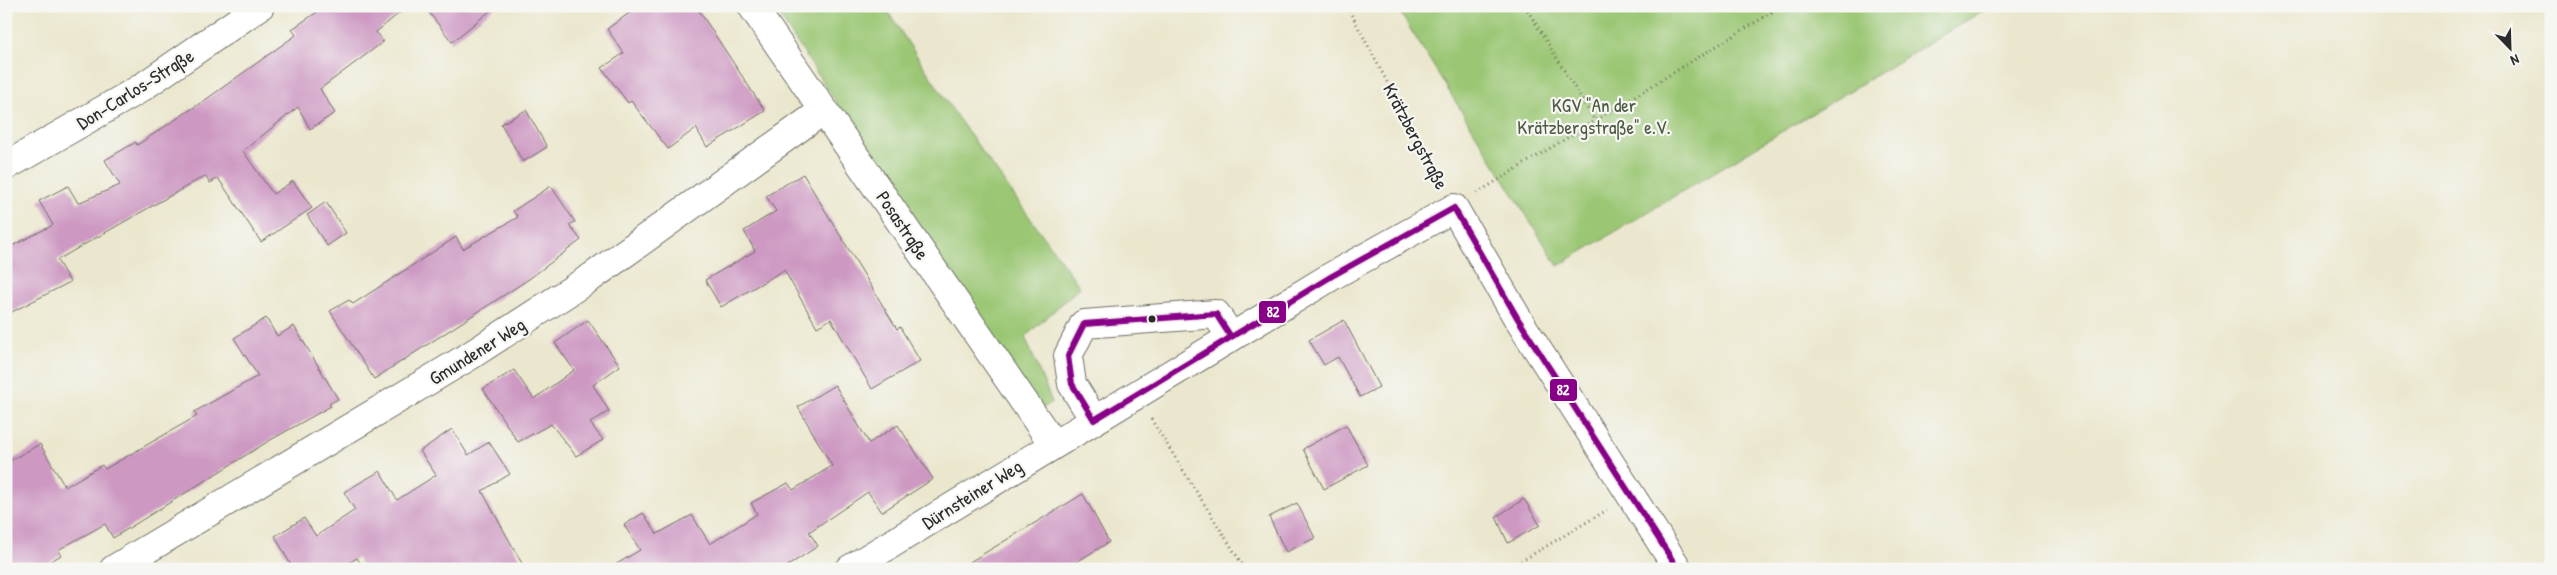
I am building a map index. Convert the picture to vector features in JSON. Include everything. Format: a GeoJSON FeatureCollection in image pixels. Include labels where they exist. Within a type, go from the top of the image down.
{"type":"FeatureCollection","features":[{"type":"Feature","properties":{"kind":"street","name":"Don-Carlos-Straße"},"geometry":{"type":"LineString","coordinates":[[6,166],[138,90],[260,6]]}},
{"type":"Feature","properties":{"kind":"street","name":"Posastraße"},"geometry":{"type":"LineString","coordinates":[[752,6],[1053,444]]}},
{"type":"Feature","properties":{"kind":"street","name":"Gmundener Weg"},"geometry":{"type":"LineString","coordinates":[[114,569],[468,357],[593,276],[824,110]]}},
{"type":"Feature","properties":{"kind":"street","name":"Dürnsteiner Weg"},"geometry":{"type":"LineString","coordinates":[[850,569],[1332,276],[1454,208]]}},
{"type":"Feature","properties":{"kind":"street","name":"Krätzbergstraße"},"geometry":{"type":"LineString","coordinates":[[1454,208],[1518,320],[1678,569]]}},
{"type":"Feature","properties":{"kind":"street"},"geometry":{"type":"LineString","coordinates":[[1094,420],[1072,384],[1068,356],[1084,324],[1216,314],[1231,337]]}},
{"type":"Feature","properties":{"kind":"path","name":"Krätzbergstraße"},"geometry":{"type":"LineString","coordinates":[[1346,6],[1454,208]]}},
{"type":"Feature","properties":{"kind":"path"},"geometry":{"type":"LineString","coordinates":[[1525,6],[1595,121]]}},
{"type":"Feature","properties":{"kind":"path"},"geometry":{"type":"LineString","coordinates":[[1769,6],[1772,12]]}},
{"type":"Feature","properties":{"kind":"path"},"geometry":{"type":"LineString","coordinates":[[1454,208],[1782,6]]}},
{"type":"Feature","properties":{"kind":"path"},"geometry":{"type":"LineString","coordinates":[[1136,394],[1245,569]]}},
{"type":"Feature","properties":{"kind":"path"},"geometry":{"type":"LineString","coordinates":[[1508,569],[1631,495]]}},
{"type":"Feature","properties":{"kind":"green space"},"geometry":{"type":"Polygon","coordinates":[[[773,6],[884,6],[955,114],[1080,287],[1025,337],[1052,402],[1039,411],[773,6]]]}},
{"type":"Feature","properties":{"kind":"green space","name":"KGV \"An der Krätzbergstraße\" e.V."},"geometry":{"type":"Polygon","coordinates":[[[1396,6],[1991,6],[1558,266],[1396,6]]]}},
{"type":"Feature","properties":{"kind":"building"},"geometry":{"type":"Polygon","coordinates":[[[326,6],[408,6],[376,32],[383,42],[320,89],[335,113],[310,129],[298,107],[243,151],[273,194],[293,181],[312,208],[261,242],[218,178],[210,183],[205,176],[57,260],[70,282],[6,315],[6,249],[53,225],[39,201],[68,186],[78,203],[120,185],[105,160],[136,142],[137,145],[208,98],[296,35],[292,29],[326,6]]]}},
{"type":"Feature","properties":{"kind":"building"},"geometry":{"type":"Polygon","coordinates":[[[424,6],[496,6],[452,42],[424,6]]]}},
{"type":"Feature","properties":{"kind":"building"},"geometry":{"type":"Polygon","coordinates":[[[639,6],[696,6],[765,111],[707,147],[696,128],[668,149],[631,101],[628,103],[602,68],[624,53],[607,29],[639,6]]]}},
{"type":"Feature","properties":{"kind":"building"},"geometry":{"type":"Polygon","coordinates":[[[526,110],[547,147],[523,162],[501,124],[526,110]]]}},
{"type":"Feature","properties":{"kind":"building"},"geometry":{"type":"Polygon","coordinates":[[[803,174],[897,329],[900,327],[920,361],[872,389],[831,319],[817,327],[784,270],[721,307],[705,280],[755,251],[744,231],[776,211],[766,196],[803,174]]]}},
{"type":"Feature","properties":{"kind":"building"},"geometry":{"type":"Polygon","coordinates":[[[551,186],[575,222],[569,225],[581,240],[529,279],[374,379],[330,311],[349,300],[353,304],[456,237],[463,249],[518,217],[513,211],[551,186]]]}},
{"type":"Feature","properties":{"kind":"building"},"geometry":{"type":"Polygon","coordinates":[[[326,202],[346,233],[327,246],[307,215],[326,202]]]}},
{"type":"Feature","properties":{"kind":"building"},"geometry":{"type":"Polygon","coordinates":[[[266,318],[277,336],[294,326],[338,399],[329,404],[331,406],[267,442],[113,538],[105,524],[58,550],[61,555],[38,569],[6,569],[6,463],[40,444],[65,487],[102,465],[105,469],[197,416],[194,412],[258,376],[234,338],[266,318]]]}},
{"type":"Feature","properties":{"kind":"building"},"geometry":{"type":"Polygon","coordinates":[[[588,320],[620,366],[593,385],[609,411],[590,423],[603,440],[576,456],[551,424],[518,442],[483,389],[514,370],[534,399],[574,370],[555,343],[588,320]]]}},
{"type":"Feature","properties":{"kind":"building"},"geometry":{"type":"Polygon","coordinates":[[[1344,320],[1379,387],[1360,397],[1338,357],[1324,365],[1309,340],[1344,320]]]}},
{"type":"Feature","properties":{"kind":"building"},"geometry":{"type":"Polygon","coordinates":[[[835,385],[869,443],[898,425],[933,479],[882,512],[868,492],[809,532],[818,546],[783,569],[608,569],[640,550],[624,525],[643,513],[657,534],[692,515],[710,544],[757,514],[751,503],[788,483],[793,490],[832,466],[798,407],[835,385]]]}},
{"type":"Feature","properties":{"kind":"building"},"geometry":{"type":"Polygon","coordinates":[[[1346,425],[1368,465],[1324,489],[1303,449],[1346,425]]]}},
{"type":"Feature","properties":{"kind":"building"},"geometry":{"type":"Polygon","coordinates":[[[452,429],[468,455],[489,442],[510,474],[482,491],[525,569],[364,569],[357,558],[339,569],[293,569],[275,536],[304,518],[316,536],[355,510],[344,492],[380,471],[397,500],[436,475],[420,451],[452,429]]]}},
{"type":"Feature","properties":{"kind":"building"},"geometry":{"type":"Polygon","coordinates":[[[1083,494],[1109,542],[1065,569],[958,569],[1083,494]]]}},
{"type":"Feature","properties":{"kind":"building"},"geometry":{"type":"Polygon","coordinates":[[[1524,499],[1540,525],[1508,543],[1496,517],[1524,499]]]}},
{"type":"Feature","properties":{"kind":"building"},"geometry":{"type":"Polygon","coordinates":[[[1297,503],[1315,538],[1286,552],[1269,517],[1297,503]]]}},
{"type":"Feature","properties":{"kind":"transit line","name":"82"},"geometry":{"type":"LineString","coordinates":[[1454,208],[1518,319],[1678,569]]}},
{"type":"Feature","properties":{"kind":"transit line","name":"82"},"geometry":{"type":"LineString","coordinates":[[1094,420],[1332,276],[1454,208]]}},
{"type":"Feature","properties":{"kind":"transit line","name":"82"},"geometry":{"type":"LineString","coordinates":[[1094,420],[1072,384],[1068,356],[1084,324],[1216,314],[1231,337]]}}]}
